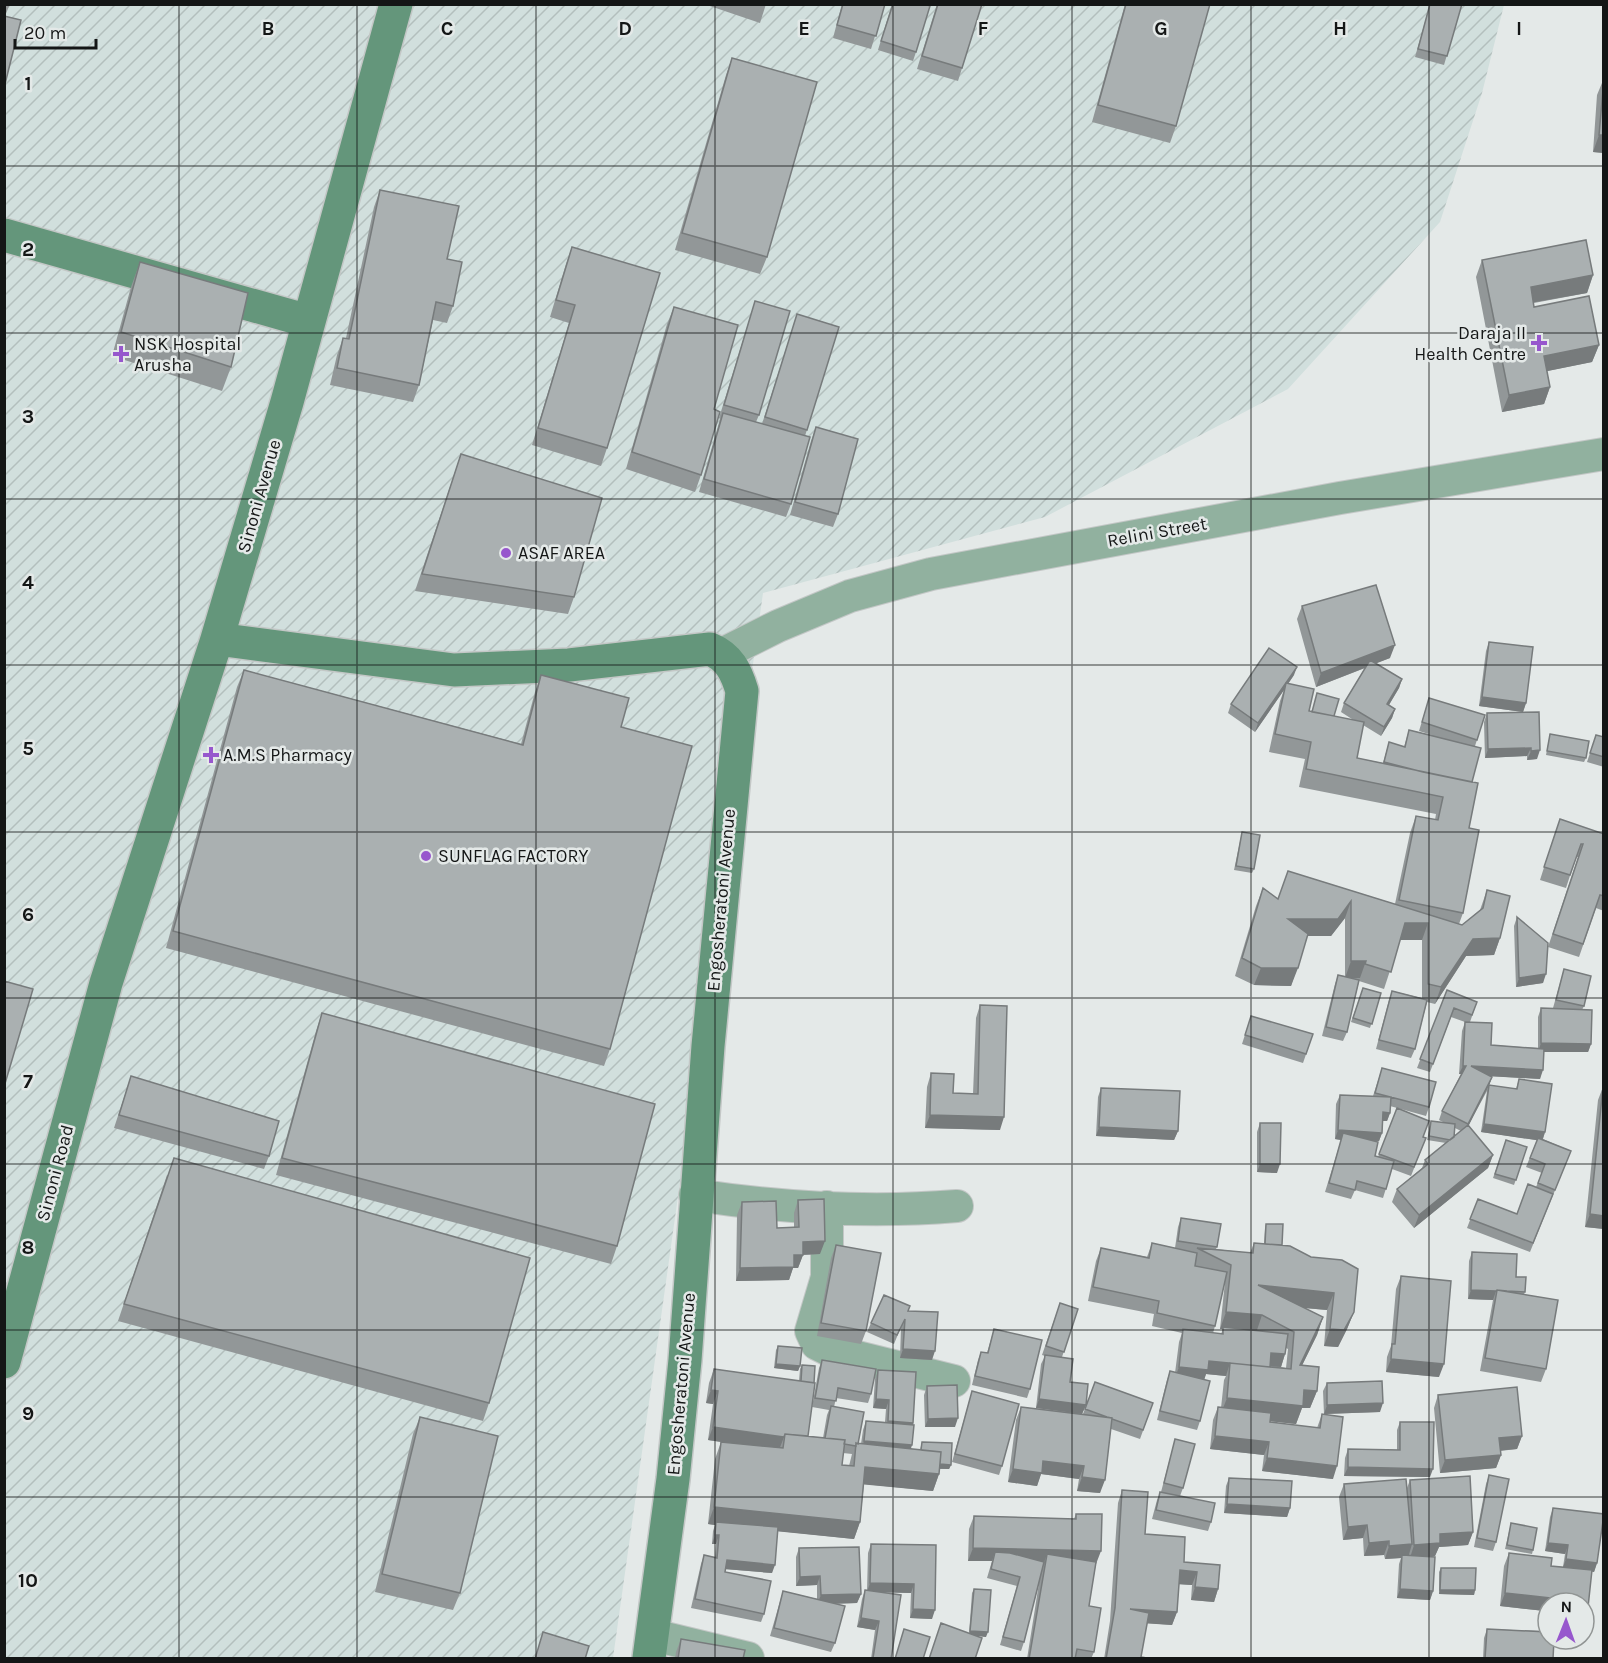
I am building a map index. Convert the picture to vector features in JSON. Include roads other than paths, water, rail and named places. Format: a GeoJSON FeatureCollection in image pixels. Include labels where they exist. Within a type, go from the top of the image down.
{"type":"FeatureCollection","features":[{"type":"Feature","properties":{"kind":"street","name":"Sinoni Avenue"},"geometry":{"type":"LineString","coordinates":[[106,983],[217,639],[396,4]]}},
{"type":"Feature","properties":{"kind":"street"},"geometry":{"type":"LineString","coordinates":[[4,235],[308,321]]}},
{"type":"Feature","properties":{"kind":"street","name":"Relini Street"},"geometry":{"type":"LineString","coordinates":[[722,654],[778,626],[850,596],[931,574],[1340,498],[1604,454]]}},
{"type":"Feature","properties":{"kind":"street"},"geometry":{"type":"LineString","coordinates":[[217,639],[454,670],[569,665],[699,649],[710,649],[722,654]]}},
{"type":"Feature","properties":{"kind":"street","name":"Engosheratoni Avenue"},"geometry":{"type":"LineString","coordinates":[[651,1647],[685,1360],[695,1195],[742,691],[736,672],[722,654]]}},
{"type":"Feature","properties":{"kind":"street","name":"Sinoni Road"},"geometry":{"type":"LineString","coordinates":[[4,1362],[106,983]]}},
{"type":"Feature","properties":{"kind":"street"},"geometry":{"type":"LineString","coordinates":[[695,1195],[827,1207],[911,1210],[957,1206]]}},
{"type":"Feature","properties":{"kind":"street"},"geometry":{"type":"LineString","coordinates":[[827,1207],[827,1277],[811,1331],[817,1344],[828,1350],[954,1382]]}},
{"type":"Feature","properties":{"kind":"street"},"geometry":{"type":"LineString","coordinates":[[651,1647],[748,1659]]}},
{"type":"Feature","properties":{"kind":"place","name":"Daraja II Health Centre"},"geometry":{"type":"Point","coordinates":[1539,343]}},
{"type":"Feature","properties":{"kind":"place","name":"NSK Hospital Arusha"},"geometry":{"type":"Point","coordinates":[121,354]}},
{"type":"Feature","properties":{"kind":"place","name":"ASAF AREA"},"geometry":{"type":"Point","coordinates":[506,553]}},
{"type":"Feature","properties":{"kind":"place","name":"A.M.S Pharmacy"},"geometry":{"type":"Point","coordinates":[211,755]}},
{"type":"Feature","properties":{"kind":"place","name":"SUNFLAG FACTORY"},"geometry":{"type":"Point","coordinates":[426,856]}}]}
